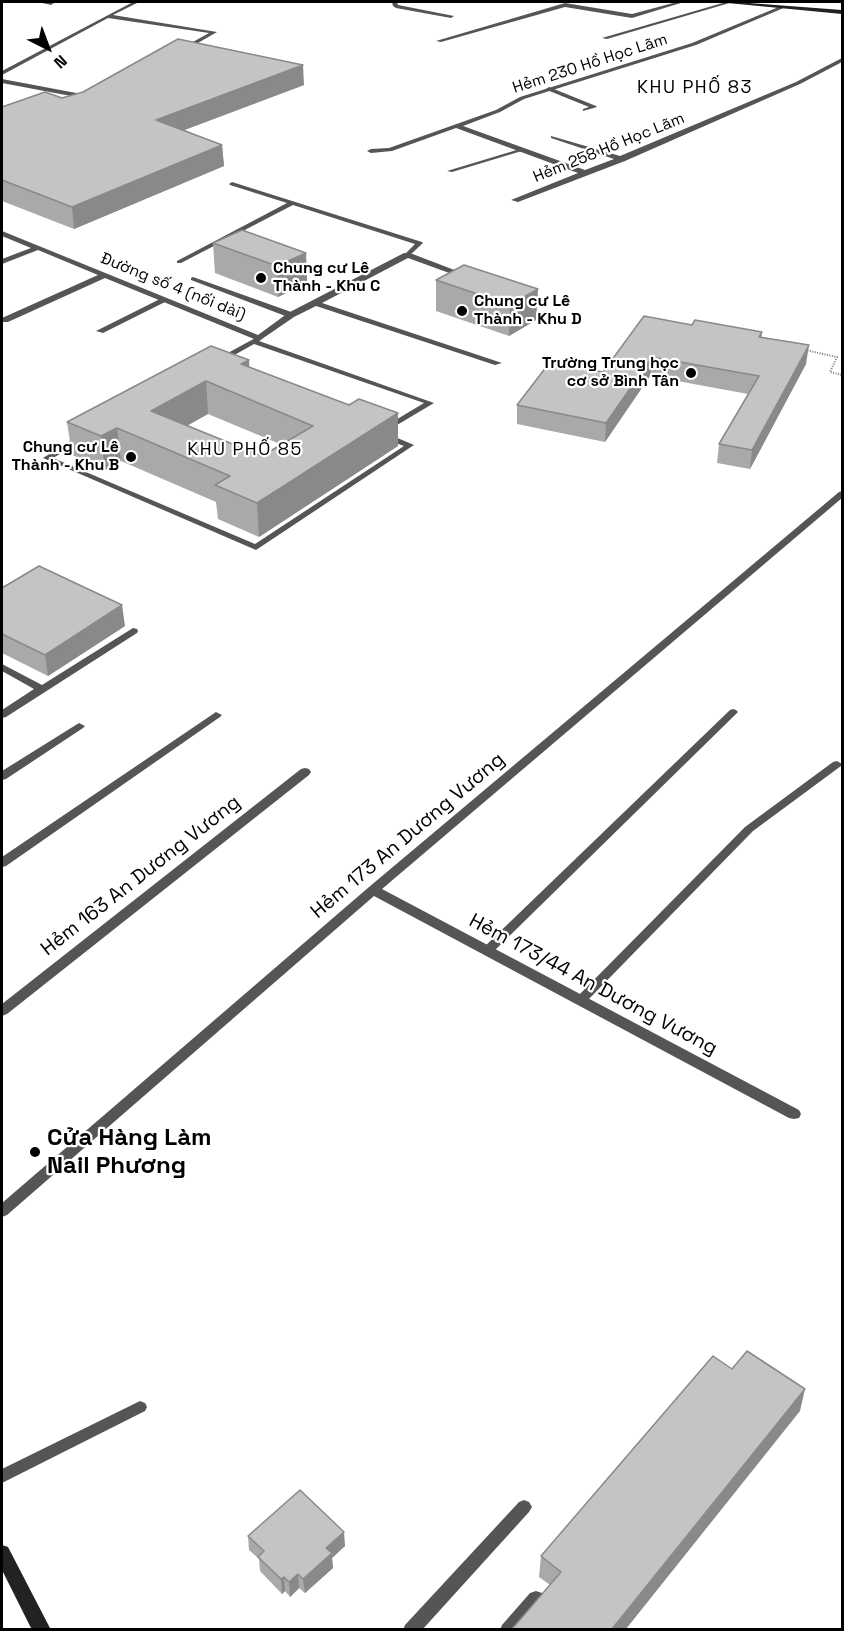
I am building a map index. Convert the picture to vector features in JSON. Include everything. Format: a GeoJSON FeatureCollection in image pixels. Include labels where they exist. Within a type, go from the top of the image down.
{"type":"FeatureCollection","features":[{"type":"Feature","properties":{"kind":"main road"},"geometry":{"type":"LineString","coordinates":[[720,2],[843,12]]}},
{"type":"Feature","properties":{"kind":"main road"},"geometry":{"type":"LineString","coordinates":[[2,1553],[42,1629]]}},
{"type":"Feature","properties":{"kind":"street","name":"Hẻm 230 Hồ Học Lãm"},"geometry":{"type":"LineString","coordinates":[[371,151],[390,150],[549,89],[694,44],[783,7]]}},
{"type":"Feature","properties":{"kind":"street","name":"Hẻm 258 Hồ Học Lãm"},"geometry":{"type":"LineString","coordinates":[[515,200],[621,159],[798,83],[843,60]]}},
{"type":"Feature","properties":{"kind":"street"},"geometry":{"type":"LineString","coordinates":[[456,126],[586,173]]}},
{"type":"Feature","properties":{"kind":"street"},"geometry":{"type":"LineString","coordinates":[[553,137],[621,159]]}},
{"type":"Feature","properties":{"kind":"street","name":"Đường số 4 (nối dài)"},"geometry":{"type":"LineString","coordinates":[[2,233],[256,339],[291,315],[407,255]]}},
{"type":"Feature","properties":{"kind":"street"},"geometry":{"type":"LineString","coordinates":[[2,262],[37,248]]}},
{"type":"Feature","properties":{"kind":"street"},"geometry":{"type":"LineString","coordinates":[[407,255],[472,278]]}},
{"type":"Feature","properties":{"kind":"street"},"geometry":{"type":"LineString","coordinates":[[5,320],[104,276]]}},
{"type":"Feature","properties":{"kind":"street"},"geometry":{"type":"LineString","coordinates":[[315,303],[498,363]]}},
{"type":"Feature","properties":{"kind":"street","name":"Hẻm 173 An Dương Vương"},"geometry":{"type":"LineString","coordinates":[[2,1211],[374,890],[843,494]]}},
{"type":"Feature","properties":{"kind":"street"},"geometry":{"type":"LineString","coordinates":[[2,715],[133,630]]}},
{"type":"Feature","properties":{"kind":"street"},"geometry":{"type":"LineString","coordinates":[[2,667],[42,689]]}},
{"type":"Feature","properties":{"kind":"street"},"geometry":{"type":"LineString","coordinates":[[2,863],[216,716]]}},
{"type":"Feature","properties":{"kind":"street"},"geometry":{"type":"LineString","coordinates":[[2,776],[80,726]]}},
{"type":"Feature","properties":{"kind":"street","name":"Hẻm 163 An Dương Vương"},"geometry":{"type":"LineString","coordinates":[[2,1011],[305,772]]}},
{"type":"Feature","properties":{"kind":"street","name":"Hẻm 173/44 An Dương Vương"},"geometry":{"type":"LineString","coordinates":[[374,890],[794,1114]]}},
{"type":"Feature","properties":{"kind":"lane"},"geometry":{"type":"LineString","coordinates":[[41,2],[51,3]]}},
{"type":"Feature","properties":{"kind":"lane"},"geometry":{"type":"LineString","coordinates":[[2,73],[136,2]]}},
{"type":"Feature","properties":{"kind":"lane"},"geometry":{"type":"LineString","coordinates":[[396,2],[396,6],[451,16]]}},
{"type":"Feature","properties":{"kind":"lane"},"geometry":{"type":"LineString","coordinates":[[571,6],[582,2]]}},
{"type":"Feature","properties":{"kind":"lane"},"geometry":{"type":"LineString","coordinates":[[440,41],[565,5],[632,16],[681,2]]}},
{"type":"Feature","properties":{"kind":"lane"},"geometry":{"type":"LineString","coordinates":[[605,38],[730,2]]}},
{"type":"Feature","properties":{"kind":"lane"},"geometry":{"type":"LineString","coordinates":[[107,16],[214,32],[175,54]]}},
{"type":"Feature","properties":{"kind":"lane"},"geometry":{"type":"LineString","coordinates":[[2,81],[97,98],[90,103]]}},
{"type":"Feature","properties":{"kind":"lane"},"geometry":{"type":"LineString","coordinates":[[549,89],[594,107],[585,110]]}},
{"type":"Feature","properties":{"kind":"lane"},"geometry":{"type":"LineString","coordinates":[[450,171],[522,150]]}},
{"type":"Feature","properties":{"kind":"lane"},"geometry":{"type":"LineString","coordinates":[[232,184],[420,243],[407,255]]}},
{"type":"Feature","properties":{"kind":"lane"},"geometry":{"type":"LineString","coordinates":[[179,262],[293,203]]}},
{"type":"Feature","properties":{"kind":"lane"},"geometry":{"type":"LineString","coordinates":[[193,279],[291,315]]}},
{"type":"Feature","properties":{"kind":"lane"},"geometry":{"type":"LineString","coordinates":[[100,331],[165,300]]}},
{"type":"Feature","properties":{"kind":"lane"},"geometry":{"type":"LineString","coordinates":[[88,434],[47,458],[256,547],[410,445],[379,434],[430,403],[256,339],[214,362]]}},
{"type":"Feature","properties":{"kind":"lane"},"geometry":{"type":"LineString","coordinates":[[487,951],[734,712]]}},
{"type":"Feature","properties":{"kind":"lane"},"geometry":{"type":"LineString","coordinates":[[580,1001],[749,829],[837,764]]}},
{"type":"Feature","properties":{"kind":"lane"},"geometry":{"type":"LineString","coordinates":[[2,1476],[140,1407]]}},
{"type":"Feature","properties":{"kind":"lane"},"geometry":{"type":"LineString","coordinates":[[411,1629],[524,1507]]}},
{"type":"Feature","properties":{"kind":"lane"},"geometry":{"type":"LineString","coordinates":[[508,1629],[536,1598]]}},
{"type":"Feature","properties":{"kind":"path"},"geometry":{"type":"LineString","coordinates":[[802,350],[837,357],[830,372],[843,375]]}},
{"type":"Feature","properties":{"kind":"building"},"geometry":{"type":"Polygon","coordinates":[[[178,39],[303,65],[156,120],[222,145],[72,207],[2,180],[2,107],[45,92],[62,98],[83,92],[178,39]]]}},
{"type":"Feature","properties":{"kind":"building"},"geometry":{"type":"Polygon","coordinates":[[[242,230],[306,253],[277,266],[213,243],[242,230]]]}},
{"type":"Feature","properties":{"kind":"building"},"geometry":{"type":"Polygon","coordinates":[[[464,265],[538,289],[510,305],[436,280],[464,265]]]}},
{"type":"Feature","properties":{"kind":"building"},"geometry":{"type":"Polygon","coordinates":[[[644,316],[692,325],[695,320],[762,332],[759,337],[809,345],[752,450],[719,444],[759,376],[652,357],[606,423],[517,405],[550,362],[603,372],[644,316]]]}},
{"type":"Feature","properties":{"kind":"building"},"geometry":{"type":"Polygon","coordinates":[[[211,346],[249,360],[241,364],[349,405],[359,399],[398,413],[257,503],[215,485],[230,476],[117,428],[101,436],[67,422],[211,346]],[[206,381],[151,411],[262,456],[313,426],[206,381]]]}},
{"type":"Feature","properties":{"kind":"building"},"geometry":{"type":"Polygon","coordinates":[[[39,566],[122,605],[45,655],[2,634],[2,588],[39,566]]]}},
{"type":"Feature","properties":{"kind":"building"},"geometry":{"type":"Polygon","coordinates":[[[747,1351],[805,1389],[612,1629],[512,1629],[561,1572],[541,1556],[713,1356],[732,1369],[747,1351]]]}},
{"type":"Feature","properties":{"kind":"building"},"geometry":{"type":"Polygon","coordinates":[[[300,1490],[344,1532],[326,1548],[332,1553],[303,1579],[298,1574],[289,1582],[284,1577],[281,1579],[258,1557],[264,1551],[248,1536],[300,1490]]]}},
{"type":"Feature","properties":{"kind":"place","name":"Chung cư Lê Thành - Khu C"},"geometry":{"type":"Point","coordinates":[261,278]}},
{"type":"Feature","properties":{"kind":"place","name":"Chung cư Lê Thành - Khu D"},"geometry":{"type":"Point","coordinates":[462,311]}},
{"type":"Feature","properties":{"kind":"place","name":"Trường Trung học cơ sở Bình Tân"},"geometry":{"type":"Point","coordinates":[691,373]}},
{"type":"Feature","properties":{"kind":"place","name":"Chung cư Lê Thành - Khu B"},"geometry":{"type":"Point","coordinates":[131,457]}},
{"type":"Feature","properties":{"kind":"place","name":"Cửa Hàng Làm Nail Phương"},"geometry":{"type":"Point","coordinates":[35,1152]}},
{"type":"Feature","properties":{"kind":"district","name":"KHU PHỐ 83"},"geometry":{"type":"Point","coordinates":[695,88]}},
{"type":"Feature","properties":{"kind":"district","name":"KHU PHỐ 85"},"geometry":{"type":"Point","coordinates":[245,450]}}]}
